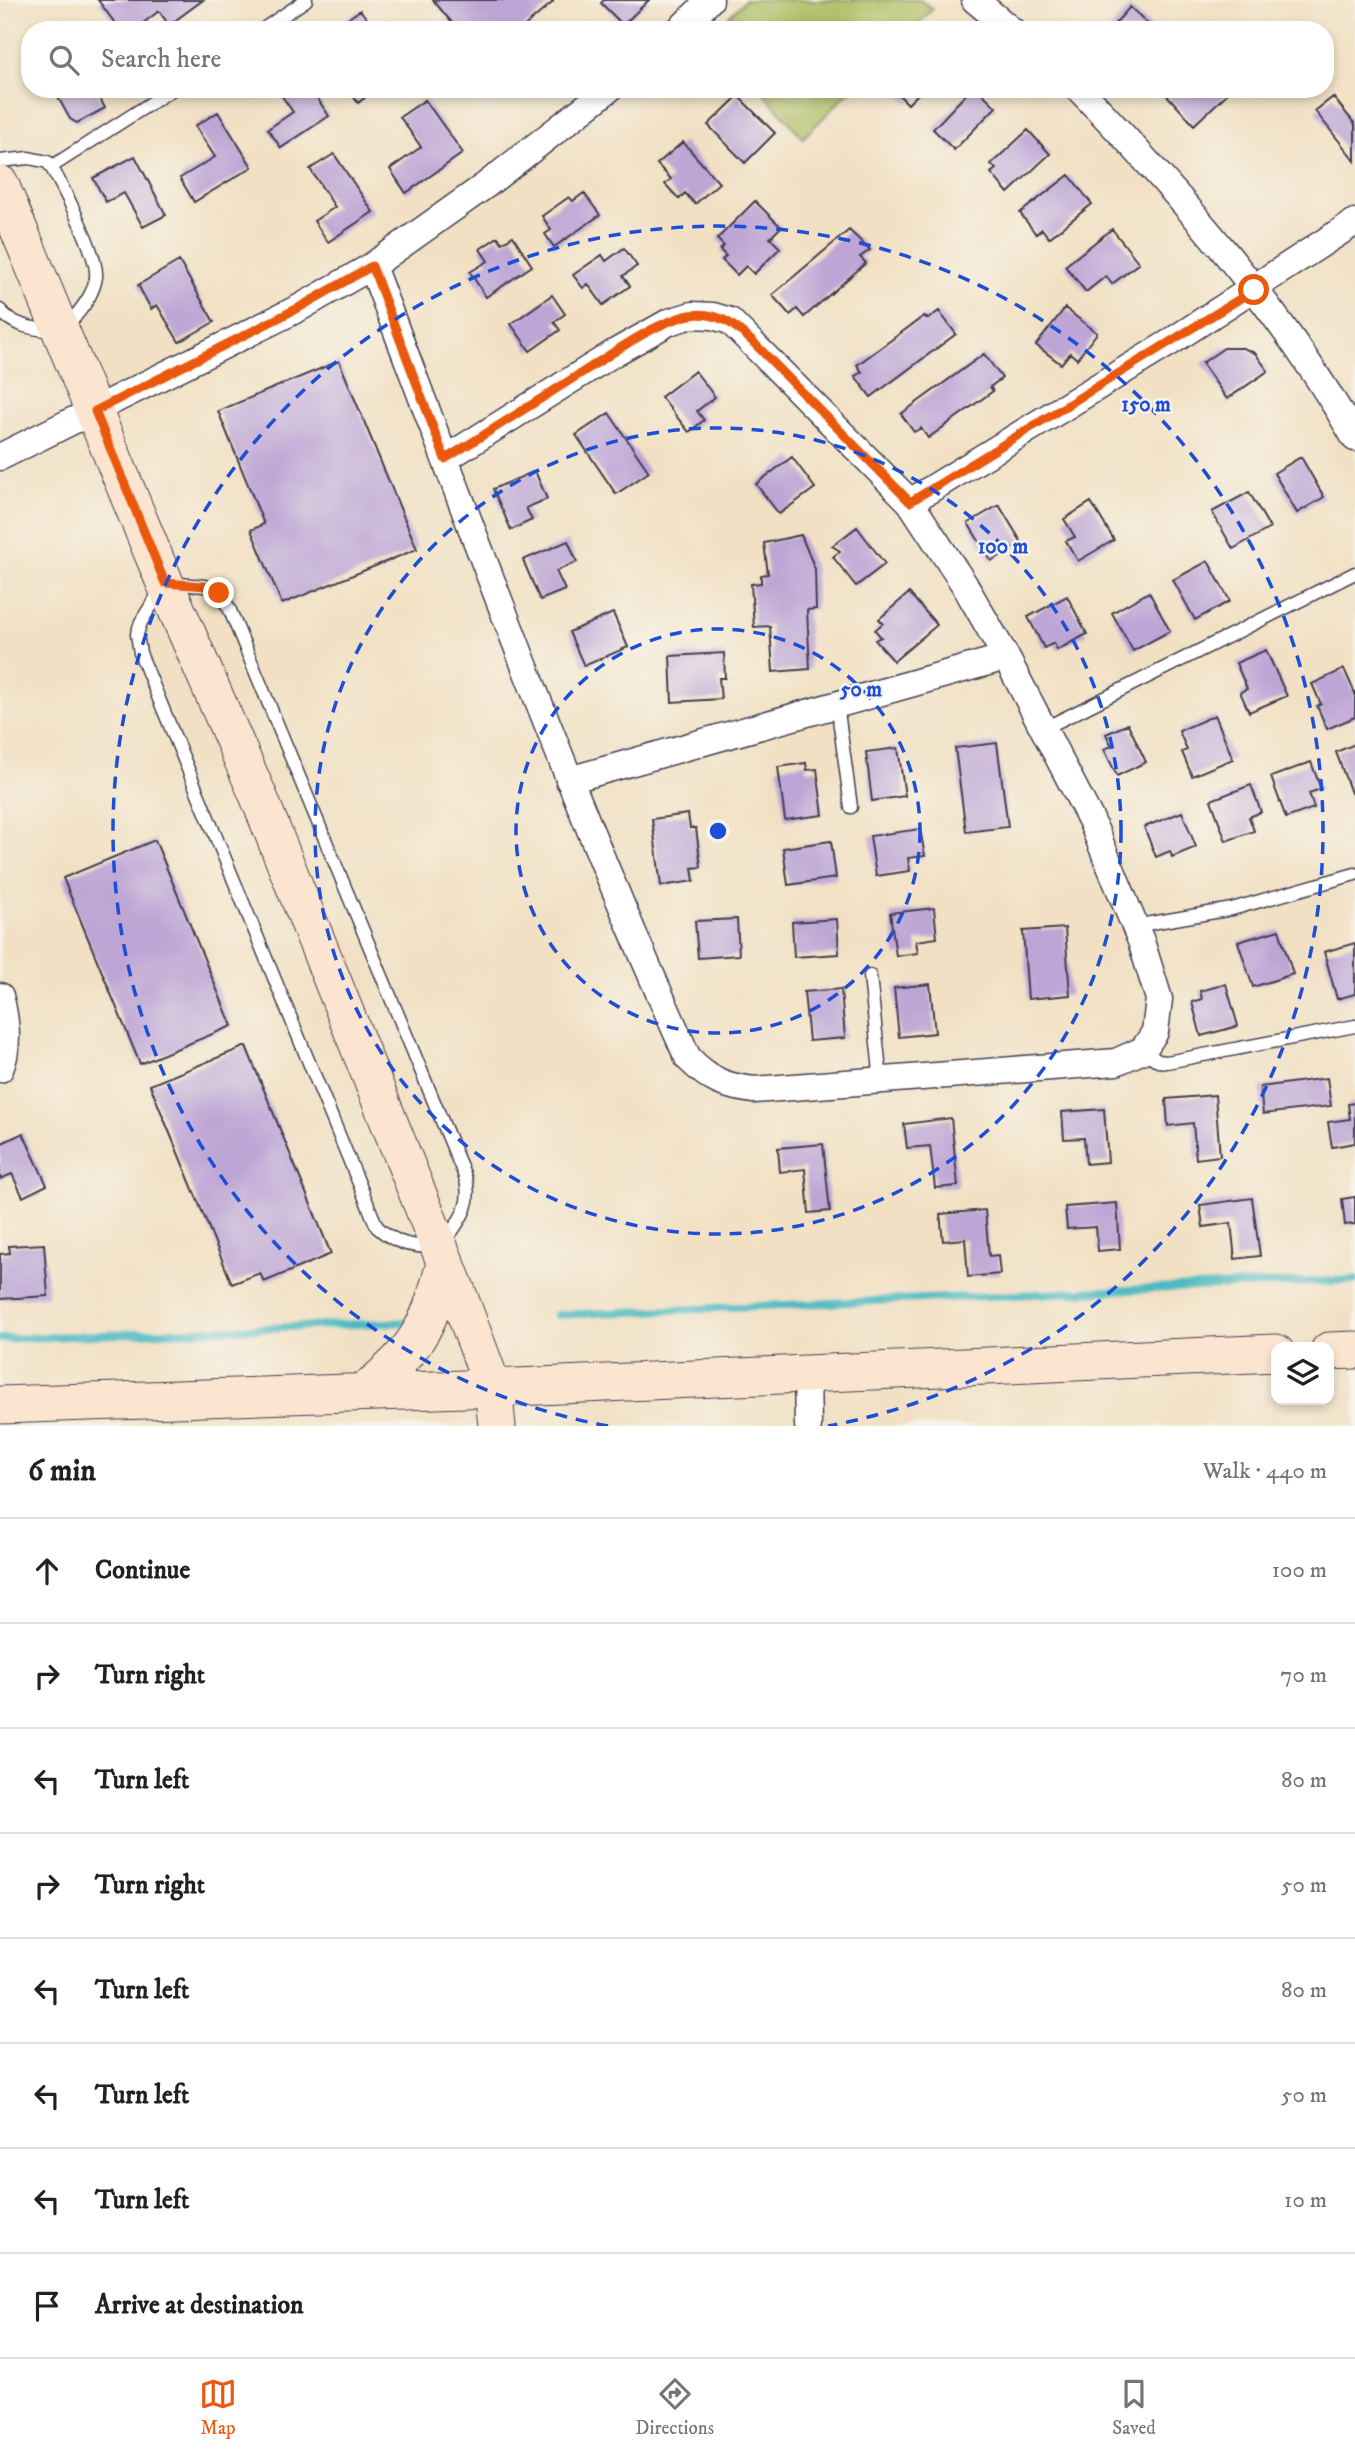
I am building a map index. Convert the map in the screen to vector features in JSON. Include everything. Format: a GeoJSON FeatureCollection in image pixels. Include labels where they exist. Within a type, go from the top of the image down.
{"type":"FeatureCollection","features":[{"type":"Feature","properties":{"kind":"street"},"geometry":{"type":"LineString","coordinates":[[688,21],[709,0]]}},
{"type":"Feature","properties":{"kind":"street"},"geometry":{"type":"LineString","coordinates":[[975,0],[1000,21]]}},
{"type":"Feature","properties":{"kind":"street"},"geometry":{"type":"LineString","coordinates":[[0,457],[300,307],[372,266],[486,185],[597,98]]}},
{"type":"Feature","properties":{"kind":"street"},"geometry":{"type":"LineString","coordinates":[[1087,98],[1163,179],[1254,290],[1314,371],[1355,438]]}},
{"type":"Feature","properties":{"kind":"street"},"geometry":{"type":"LineString","coordinates":[[0,184],[165,583],[258,795],[443,1256],[493,1388],[497,1426]]}},
{"type":"Feature","properties":{"kind":"street"},"geometry":{"type":"LineString","coordinates":[[910,502],[1254,290],[1355,222]]}},
{"type":"Feature","properties":{"kind":"street"},"geometry":{"type":"LineString","coordinates":[[372,266],[445,459],[569,780],[688,1058],[706,1076],[726,1086],[754,1090],[1116,1062],[1143,1050],[1155,1032],[1159,999],[1134,926],[1091,820],[1006,657],[964,584],[910,502],[730,321],[713,316],[692,315],[669,322],[614,353],[445,459]]}},
{"type":"Feature","properties":{"kind":"street"},"geometry":{"type":"LineString","coordinates":[[569,780],[1006,657]]}},
{"type":"Feature","properties":{"kind":"street"},"geometry":{"type":"LineString","coordinates":[[0,996],[6,1027],[5,1058],[0,1069]]}},
{"type":"Feature","properties":{"kind":"street"},"geometry":{"type":"LineString","coordinates":[[365,1392],[393,1368],[418,1336],[433,1303],[443,1256]]}},
{"type":"Feature","properties":{"kind":"street"},"geometry":{"type":"LineString","coordinates":[[1334,1351],[1355,1350]]}},
{"type":"Feature","properties":{"kind":"street"},"geometry":{"type":"LineString","coordinates":[[0,1405],[493,1388],[1271,1353]]}},
{"type":"Feature","properties":{"kind":"street"},"geometry":{"type":"LineString","coordinates":[[807,1373],[808,1426]]}},
{"type":"Feature","properties":{"kind":"lane"},"geometry":{"type":"LineString","coordinates":[[274,21],[301,1]]}},
{"type":"Feature","properties":{"kind":"lane"},"geometry":{"type":"LineString","coordinates":[[51,167],[159,98]]}},
{"type":"Feature","properties":{"kind":"lane"},"geometry":{"type":"LineString","coordinates":[[0,161],[29,158],[48,162],[94,259],[97,275],[91,295],[62,332],[20,325],[7,319],[0,310]]}},
{"type":"Feature","properties":{"kind":"lane"},"geometry":{"type":"LineString","coordinates":[[1043,729],[1355,573]]}},
{"type":"Feature","properties":{"kind":"lane"},"geometry":{"type":"LineString","coordinates":[[165,583],[205,586],[219,593],[229,608],[464,1174],[469,1188],[468,1206],[443,1256],[393,1240],[377,1227],[140,653],[137,634],[141,622],[165,583]]}},
{"type":"Feature","properties":{"kind":"lane"},"geometry":{"type":"LineString","coordinates":[[837,704],[851,807]]}},
{"type":"Feature","properties":{"kind":"lane"},"geometry":{"type":"LineString","coordinates":[[1134,926],[1232,909],[1355,874]]}},
{"type":"Feature","properties":{"kind":"lane"},"geometry":{"type":"LineString","coordinates":[[870,976],[881,1081]]}},
{"type":"Feature","properties":{"kind":"lane"},"geometry":{"type":"LineString","coordinates":[[1143,1050],[1158,1061],[1167,1062],[1355,1026]]}},
{"type":"Feature","properties":{"kind":"green space"},"geometry":{"type":"Polygon","coordinates":[[[745,0],[920,0],[933,9],[921,21],[725,21],[745,0]]]}},
{"type":"Feature","properties":{"kind":"green space"},"geometry":{"type":"Polygon","coordinates":[[[768,98],[843,98],[803,138],[768,98]]]}},
{"type":"Feature","properties":{"kind":"building"},"geometry":{"type":"Polygon","coordinates":[[[98,0],[203,0],[174,21],[166,21],[159,11],[146,21],[113,21],[98,0]]]}},
{"type":"Feature","properties":{"kind":"building"},"geometry":{"type":"Polygon","coordinates":[[[433,0],[553,2],[531,21],[450,21],[433,0]]]}},
{"type":"Feature","properties":{"kind":"building"},"geometry":{"type":"Polygon","coordinates":[[[604,0],[649,0],[627,21],[619,21],[601,3],[604,0]]]}},
{"type":"Feature","properties":{"kind":"building"},"geometry":{"type":"Polygon","coordinates":[[[1130,7],[1145,21],[1117,21],[1130,7]]]}},
{"type":"Feature","properties":{"kind":"building"},"geometry":{"type":"Polygon","coordinates":[[[360,10],[369,21],[345,21],[360,10]]]}},
{"type":"Feature","properties":{"kind":"building"},"geometry":{"type":"Polygon","coordinates":[[[100,98],[105,108],[77,123],[70,119],[59,99],[100,98]]]}},
{"type":"Feature","properties":{"kind":"building"},"geometry":{"type":"Polygon","coordinates":[[[283,98],[317,98],[329,116],[281,148],[268,129],[293,112],[283,98]]]}},
{"type":"Feature","properties":{"kind":"building"},"geometry":{"type":"Polygon","coordinates":[[[736,98],[740,98],[775,133],[745,163],[708,125],[736,98]]]}},
{"type":"Feature","properties":{"kind":"building"},"geometry":{"type":"Polygon","coordinates":[[[902,98],[914,98],[908,104],[902,98]]]}},
{"type":"Feature","properties":{"kind":"building"},"geometry":{"type":"Polygon","coordinates":[[[962,98],[987,98],[996,107],[954,150],[933,129],[962,98]]]}},
{"type":"Feature","properties":{"kind":"building"},"geometry":{"type":"Polygon","coordinates":[[[1169,98],[1223,98],[1194,125],[1169,98]]]}},
{"type":"Feature","properties":{"kind":"building"},"geometry":{"type":"Polygon","coordinates":[[[1334,98],[1355,124],[1355,161],[1315,111],[1334,98]]]}},
{"type":"Feature","properties":{"kind":"building"},"geometry":{"type":"Polygon","coordinates":[[[425,100],[463,153],[406,193],[390,169],[421,147],[400,117],[425,100]]]}},
{"type":"Feature","properties":{"kind":"building"},"geometry":{"type":"Polygon","coordinates":[[[218,112],[252,167],[194,202],[180,178],[215,157],[195,126],[218,112]]]}},
{"type":"Feature","properties":{"kind":"building"},"geometry":{"type":"Polygon","coordinates":[[[1028,130],[1050,154],[1008,193],[991,173],[996,169],[991,164],[1028,130]]]}},
{"type":"Feature","properties":{"kind":"building"},"geometry":{"type":"Polygon","coordinates":[[[683,142],[719,183],[695,204],[685,193],[679,199],[665,184],[671,179],[657,164],[683,142]]]}},
{"type":"Feature","properties":{"kind":"building"},"geometry":{"type":"Polygon","coordinates":[[[334,154],[373,212],[328,242],[314,221],[335,207],[310,169],[334,154]]]}},
{"type":"Feature","properties":{"kind":"building"},"geometry":{"type":"Polygon","coordinates":[[[135,156],[166,215],[143,227],[124,193],[106,202],[93,178],[135,156]]]}},
{"type":"Feature","properties":{"kind":"building"},"geometry":{"type":"Polygon","coordinates":[[[1069,175],[1092,204],[1049,238],[1042,229],[1036,234],[1020,213],[1069,175]]]}},
{"type":"Feature","properties":{"kind":"building"},"geometry":{"type":"Polygon","coordinates":[[[584,193],[600,215],[554,247],[545,234],[551,230],[542,216],[569,197],[573,201],[584,193]]]}},
{"type":"Feature","properties":{"kind":"building"},"geometry":{"type":"Polygon","coordinates":[[[755,201],[781,227],[770,238],[780,248],[754,274],[746,266],[737,275],[722,260],[726,256],[720,250],[724,246],[717,239],[755,201]]]}},
{"type":"Feature","properties":{"kind":"building"},"geometry":{"type":"Polygon","coordinates":[[[1112,229],[1139,263],[1112,284],[1106,276],[1086,292],[1065,266],[1112,229]]]}},
{"type":"Feature","properties":{"kind":"building"},"geometry":{"type":"Polygon","coordinates":[[[849,230],[870,250],[860,257],[866,263],[804,317],[797,309],[790,315],[772,295],[849,230]]]}},
{"type":"Feature","properties":{"kind":"building"},"geometry":{"type":"Polygon","coordinates":[[[513,236],[532,266],[486,297],[470,272],[488,261],[480,249],[498,237],[502,243],[513,236]]]}},
{"type":"Feature","properties":{"kind":"building"},"geometry":{"type":"Polygon","coordinates":[[[624,248],[637,266],[623,276],[630,286],[603,305],[588,284],[583,288],[573,275],[602,255],[606,261],[624,248]]]}},
{"type":"Feature","properties":{"kind":"building"},"geometry":{"type":"Polygon","coordinates":[[[179,261],[214,322],[179,342],[157,305],[151,309],[138,285],[179,261]]]}},
{"type":"Feature","properties":{"kind":"building"},"geometry":{"type":"Polygon","coordinates":[[[552,295],[565,314],[554,322],[560,330],[530,351],[511,324],[552,295]]]}},
{"type":"Feature","properties":{"kind":"building"},"geometry":{"type":"Polygon","coordinates":[[[1065,308],[1097,333],[1077,359],[1070,353],[1061,364],[1036,345],[1065,308]]]}},
{"type":"Feature","properties":{"kind":"building"},"geometry":{"type":"Polygon","coordinates":[[[939,311],[956,334],[871,397],[855,376],[862,372],[857,365],[924,316],[928,319],[939,311]]]}},
{"type":"Feature","properties":{"kind":"building"},"geometry":{"type":"Polygon","coordinates":[[[1224,348],[1243,348],[1255,353],[1268,371],[1227,399],[1202,363],[1224,348]]]}},
{"type":"Feature","properties":{"kind":"building"},"geometry":{"type":"Polygon","coordinates":[[[984,354],[1002,378],[990,387],[993,391],[928,438],[921,428],[914,432],[901,414],[984,354]]]}},
{"type":"Feature","properties":{"kind":"building"},"geometry":{"type":"Polygon","coordinates":[[[339,361],[417,549],[282,604],[251,530],[264,524],[218,411],[339,361]]]}},
{"type":"Feature","properties":{"kind":"building"},"geometry":{"type":"Polygon","coordinates":[[[695,371],[715,397],[697,411],[704,420],[689,432],[661,397],[695,371]]]}},
{"type":"Feature","properties":{"kind":"building"},"geometry":{"type":"Polygon","coordinates":[[[609,413],[649,472],[616,494],[576,435],[609,413]]]}},
{"type":"Feature","properties":{"kind":"building"},"geometry":{"type":"Polygon","coordinates":[[[792,457],[815,488],[779,514],[756,484],[792,457]]]}},
{"type":"Feature","properties":{"kind":"building"},"geometry":{"type":"Polygon","coordinates":[[[1301,457],[1324,497],[1297,513],[1274,473],[1301,457]]]}},
{"type":"Feature","properties":{"kind":"building"},"geometry":{"type":"Polygon","coordinates":[[[535,471],[547,499],[526,508],[532,520],[511,530],[493,489],[535,471]]]}},
{"type":"Feature","properties":{"kind":"building"},"geometry":{"type":"Polygon","coordinates":[[[1249,492],[1270,528],[1233,549],[1212,512],[1249,492]]]}},
{"type":"Feature","properties":{"kind":"building"},"geometry":{"type":"Polygon","coordinates":[[[1091,502],[1114,540],[1078,561],[1066,541],[1075,537],[1064,519],[1091,502]]]}},
{"type":"Feature","properties":{"kind":"building"},"geometry":{"type":"Polygon","coordinates":[[[999,505],[1022,543],[991,561],[968,523],[999,505]]]}},
{"type":"Feature","properties":{"kind":"building"},"geometry":{"type":"Polygon","coordinates":[[[857,527],[885,564],[856,586],[833,557],[840,551],[832,546],[857,527]]]}},
{"type":"Feature","properties":{"kind":"building"},"geometry":{"type":"Polygon","coordinates":[[[801,535],[815,569],[816,609],[807,610],[810,669],[773,672],[770,626],[754,627],[751,584],[761,583],[761,575],[768,574],[764,543],[801,535]]]}},
{"type":"Feature","properties":{"kind":"building"},"geometry":{"type":"Polygon","coordinates":[[[568,541],[577,562],[556,571],[565,590],[540,600],[523,560],[568,541]]]}},
{"type":"Feature","properties":{"kind":"building"},"geometry":{"type":"Polygon","coordinates":[[[1208,561],[1230,601],[1195,620],[1173,580],[1208,561]]]}},
{"type":"Feature","properties":{"kind":"building"},"geometry":{"type":"Polygon","coordinates":[[[1149,592],[1170,631],[1133,651],[1112,613],[1149,592]]]}},
{"type":"Feature","properties":{"kind":"building"},"geometry":{"type":"Polygon","coordinates":[[[909,593],[937,625],[894,661],[875,640],[881,637],[875,630],[883,623],[879,619],[909,593]]]}},
{"type":"Feature","properties":{"kind":"building"},"geometry":{"type":"Polygon","coordinates":[[[1067,596],[1087,634],[1057,650],[1054,643],[1044,648],[1028,617],[1067,596]]]}},
{"type":"Feature","properties":{"kind":"building"},"geometry":{"type":"Polygon","coordinates":[[[613,613],[628,647],[584,666],[569,632],[613,613]]]}},
{"type":"Feature","properties":{"kind":"building"},"geometry":{"type":"Polygon","coordinates":[[[1266,650],[1287,696],[1249,712],[1240,692],[1247,689],[1236,663],[1266,650]]]}},
{"type":"Feature","properties":{"kind":"building"},"geometry":{"type":"Polygon","coordinates":[[[724,653],[725,678],[719,678],[721,699],[672,702],[670,656],[724,653]]]}},
{"type":"Feature","properties":{"kind":"building"},"geometry":{"type":"Polygon","coordinates":[[[1344,669],[1355,693],[1355,717],[1327,729],[1317,706],[1321,704],[1312,684],[1344,669]]]}},
{"type":"Feature","properties":{"kind":"building"},"geometry":{"type":"Polygon","coordinates":[[[1215,715],[1233,759],[1192,776],[1182,752],[1187,750],[1179,731],[1215,715]]]}},
{"type":"Feature","properties":{"kind":"building"},"geometry":{"type":"Polygon","coordinates":[[[1128,724],[1146,762],[1117,776],[1104,749],[1112,746],[1106,734],[1128,724]]]}},
{"type":"Feature","properties":{"kind":"building"},"geometry":{"type":"Polygon","coordinates":[[[997,743],[1008,827],[966,832],[955,748],[997,743]]]}},
{"type":"Feature","properties":{"kind":"building"},"geometry":{"type":"Polygon","coordinates":[[[1355,744],[1355,791],[1351,793],[1336,752],[1355,744]]]}},
{"type":"Feature","properties":{"kind":"building"},"geometry":{"type":"Polygon","coordinates":[[[898,748],[905,796],[872,801],[866,752],[898,748]]]}},
{"type":"Feature","properties":{"kind":"building"},"geometry":{"type":"Polygon","coordinates":[[[1311,762],[1321,789],[1309,793],[1314,808],[1286,818],[1271,777],[1311,762]]]}},
{"type":"Feature","properties":{"kind":"building"},"geometry":{"type":"Polygon","coordinates":[[[806,763],[807,770],[817,769],[823,815],[785,820],[778,767],[806,763]]]}},
{"type":"Feature","properties":{"kind":"building"},"geometry":{"type":"Polygon","coordinates":[[[1251,785],[1261,812],[1249,817],[1254,831],[1226,841],[1211,800],[1251,785]]]}},
{"type":"Feature","properties":{"kind":"building"},"geometry":{"type":"Polygon","coordinates":[[[1182,812],[1196,847],[1172,857],[1170,851],[1156,857],[1144,827],[1182,812]]]}},
{"type":"Feature","properties":{"kind":"building"},"geometry":{"type":"Polygon","coordinates":[[[688,814],[690,828],[696,828],[701,867],[692,868],[694,881],[661,886],[652,819],[688,814]]]}},
{"type":"Feature","properties":{"kind":"building"},"geometry":{"type":"Polygon","coordinates":[[[920,829],[925,856],[908,858],[910,871],[876,876],[870,836],[920,829]]]}},
{"type":"Feature","properties":{"kind":"building"},"geometry":{"type":"Polygon","coordinates":[[[155,840],[232,1026],[140,1064],[63,878],[155,840]]]}},
{"type":"Feature","properties":{"kind":"building"},"geometry":{"type":"Polygon","coordinates":[[[831,841],[836,878],[788,885],[783,848],[831,841]]]}},
{"type":"Feature","properties":{"kind":"building"},"geometry":{"type":"Polygon","coordinates":[[[934,908],[937,938],[916,941],[918,953],[896,956],[890,913],[934,908]]]}},
{"type":"Feature","properties":{"kind":"building"},"geometry":{"type":"Polygon","coordinates":[[[737,919],[739,955],[698,958],[695,921],[737,919]]]}},
{"type":"Feature","properties":{"kind":"building"},"geometry":{"type":"Polygon","coordinates":[[[837,919],[839,954],[794,957],[792,922],[837,919]]]}},
{"type":"Feature","properties":{"kind":"building"},"geometry":{"type":"Polygon","coordinates":[[[1065,928],[1070,995],[1028,999],[1023,931],[1065,928]]]}},
{"type":"Feature","properties":{"kind":"building"},"geometry":{"type":"Polygon","coordinates":[[[1279,930],[1293,974],[1253,987],[1238,942],[1279,930]]]}},
{"type":"Feature","properties":{"kind":"building"},"geometry":{"type":"Polygon","coordinates":[[[1355,943],[1355,994],[1337,999],[1324,952],[1355,943]]]}},
{"type":"Feature","properties":{"kind":"building"},"geometry":{"type":"Polygon","coordinates":[[[930,984],[935,1033],[899,1037],[894,988],[930,984]]]}},
{"type":"Feature","properties":{"kind":"building"},"geometry":{"type":"Polygon","coordinates":[[[1226,984],[1238,1026],[1201,1036],[1192,1002],[1202,999],[1200,991],[1226,984]]]}},
{"type":"Feature","properties":{"kind":"building"},"geometry":{"type":"Polygon","coordinates":[[[841,989],[845,1038],[809,1041],[804,992],[841,989]]]}},
{"type":"Feature","properties":{"kind":"building"},"geometry":{"type":"Polygon","coordinates":[[[246,1046],[331,1254],[264,1282],[260,1273],[232,1284],[150,1085],[246,1046]]]}},
{"type":"Feature","properties":{"kind":"building"},"geometry":{"type":"Polygon","coordinates":[[[1327,1078],[1331,1106],[1263,1114],[1260,1087],[1327,1078]]]}},
{"type":"Feature","properties":{"kind":"building"},"geometry":{"type":"Polygon","coordinates":[[[1215,1095],[1220,1156],[1196,1159],[1193,1123],[1168,1126],[1166,1099],[1215,1095]]]}},
{"type":"Feature","properties":{"kind":"building"},"geometry":{"type":"Polygon","coordinates":[[[1355,1103],[1355,1143],[1332,1147],[1328,1122],[1350,1119],[1348,1104],[1355,1103]]]}},
{"type":"Feature","properties":{"kind":"building"},"geometry":{"type":"Polygon","coordinates":[[[1104,1109],[1108,1162],[1086,1164],[1084,1138],[1064,1139],[1062,1112],[1104,1109]]]}},
{"type":"Feature","properties":{"kind":"building"},"geometry":{"type":"Polygon","coordinates":[[[951,1118],[958,1186],[935,1188],[930,1146],[907,1148],[904,1124],[951,1118]]]}},
{"type":"Feature","properties":{"kind":"building"},"geometry":{"type":"Polygon","coordinates":[[[23,1133],[47,1185],[23,1197],[12,1174],[0,1179],[0,1144],[23,1133]]]}},
{"type":"Feature","properties":{"kind":"building"},"geometry":{"type":"Polygon","coordinates":[[[823,1144],[830,1211],[809,1213],[805,1169],[780,1172],[778,1148],[823,1144]]]}},
{"type":"Feature","properties":{"kind":"building"},"geometry":{"type":"Polygon","coordinates":[[[1355,1197],[1355,1224],[1345,1225],[1342,1199],[1355,1197]]]}},
{"type":"Feature","properties":{"kind":"building"},"geometry":{"type":"Polygon","coordinates":[[[1252,1198],[1260,1256],[1235,1259],[1231,1223],[1203,1227],[1200,1205],[1252,1198]]]}},
{"type":"Feature","properties":{"kind":"building"},"geometry":{"type":"Polygon","coordinates":[[[1117,1203],[1120,1249],[1098,1251],[1096,1227],[1067,1229],[1065,1207],[1117,1203]]]}},
{"type":"Feature","properties":{"kind":"building"},"geometry":{"type":"Polygon","coordinates":[[[985,1210],[989,1256],[998,1255],[1000,1274],[968,1277],[965,1239],[943,1241],[940,1214],[985,1210]]]}},
{"type":"Feature","properties":{"kind":"building"},"geometry":{"type":"Polygon","coordinates":[[[44,1244],[48,1296],[0,1299],[0,1254],[10,1253],[9,1246],[44,1244]]]}},
{"type":"Feature","properties":{"kind":"waterway"},"geometry":{"type":"LineString","coordinates":[[557,1315],[1355,1280]]}},
{"type":"Feature","properties":{"kind":"waterway"},"geometry":{"type":"LineString","coordinates":[[0,1339],[408,1322]]}},
{"type":"Feature","properties":{"kind":"route"},"geometry":{"type":"LineString","coordinates":[[219,593],[205,586],[165,583],[95,411],[300,307],[372,266],[445,459],[614,353],[669,322],[692,315],[713,316],[730,321],[756,345],[910,502],[1254,290]]}}]}
